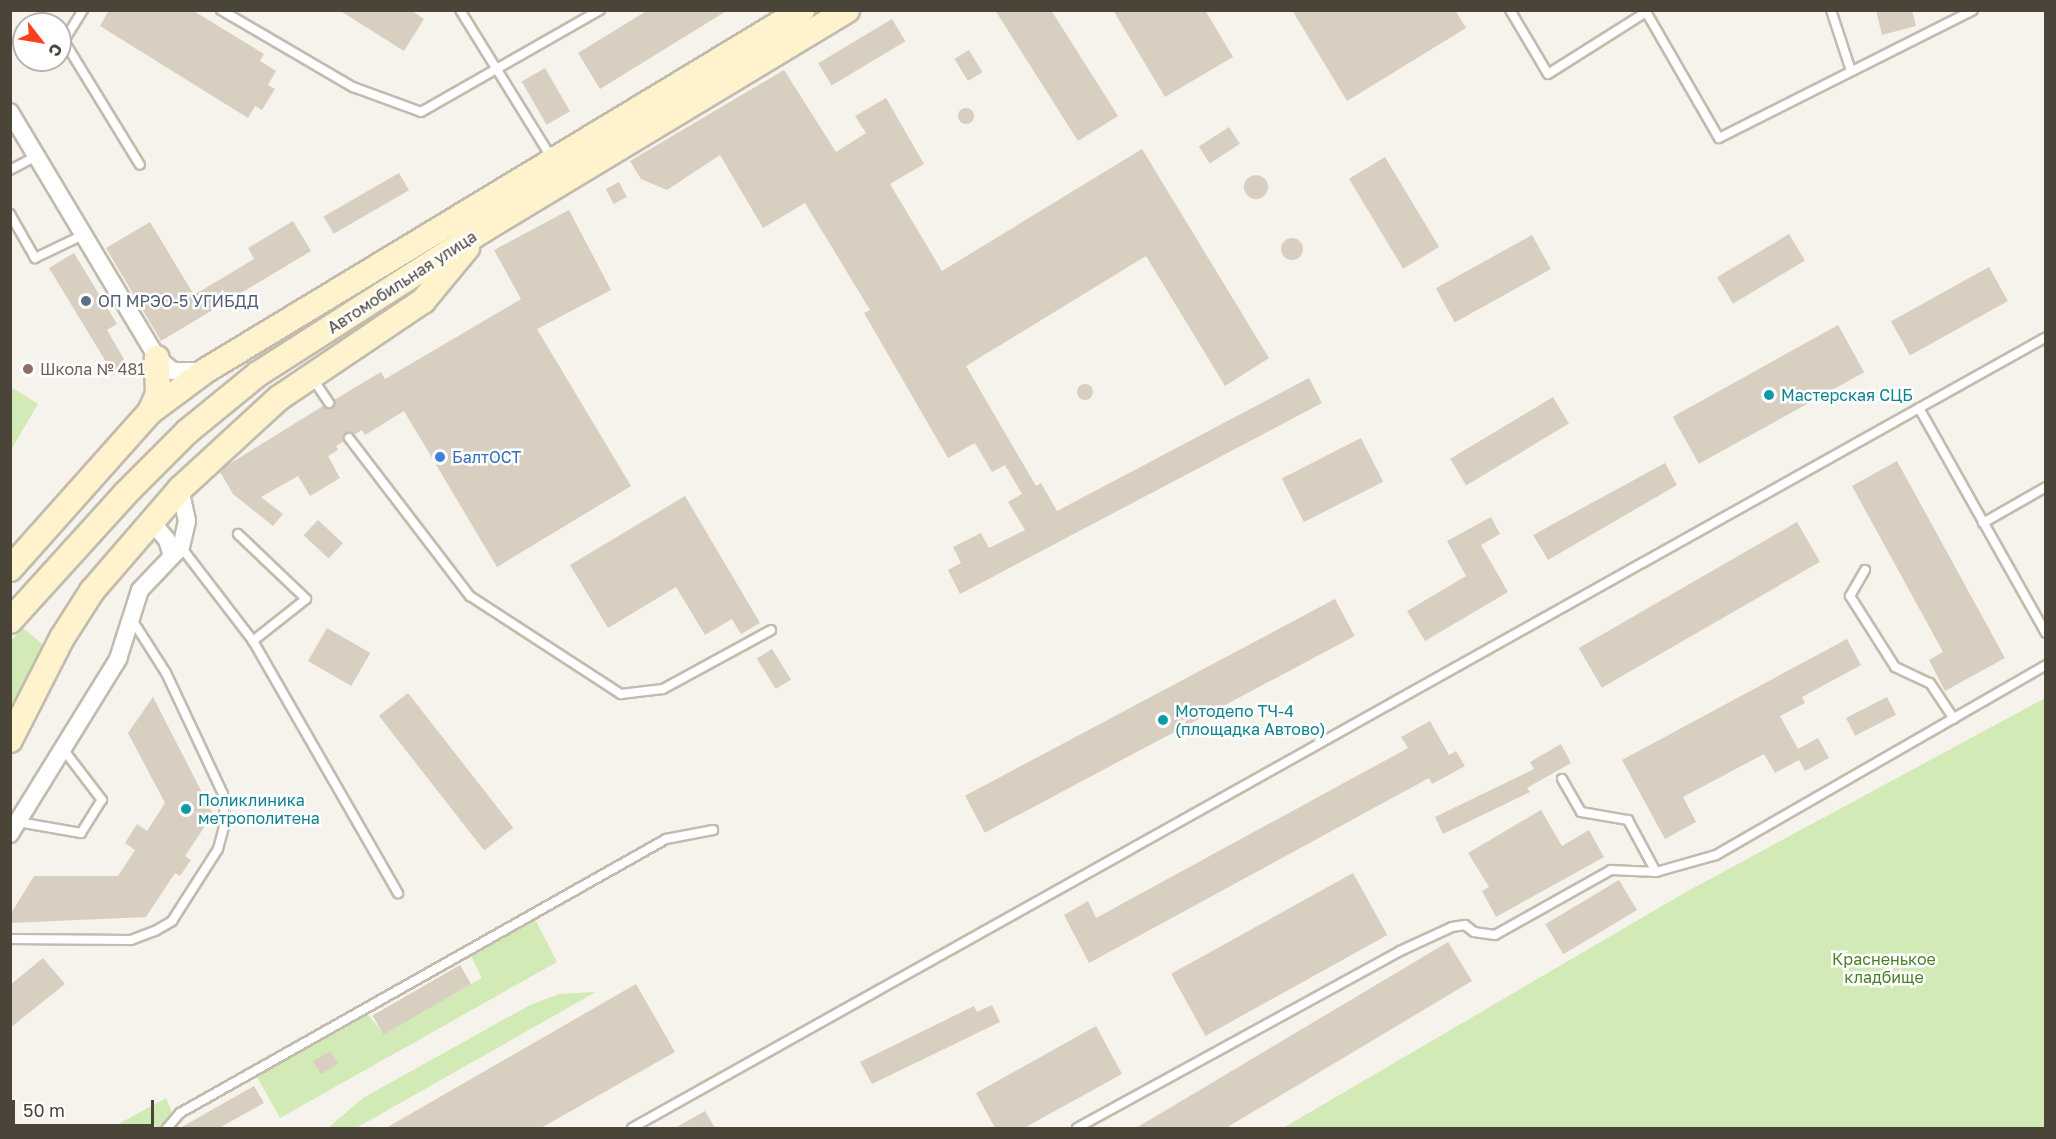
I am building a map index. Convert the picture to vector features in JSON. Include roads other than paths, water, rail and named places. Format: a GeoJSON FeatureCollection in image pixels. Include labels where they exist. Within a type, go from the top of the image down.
{"type":"FeatureCollection","features":[{"type":"Feature","properties":{"kind":"main road","name":"Автомобильная улица"},"geometry":{"type":"LineString","coordinates":[[10,569],[150,412],[205,371],[802,10]]}},
{"type":"Feature","properties":{"kind":"main road","name":"Автомобильная улица"},"geometry":{"type":"LineString","coordinates":[[10,621],[125,494],[188,432],[258,374],[483,230],[847,10]]}},
{"type":"Feature","properties":{"kind":"main road"},"geometry":{"type":"LineString","coordinates":[[10,740],[62,638],[92,591],[180,489],[279,398],[423,301],[483,230]]}},
{"type":"Feature","properties":{"kind":"main road"},"geometry":{"type":"LineString","coordinates":[[150,412],[158,394],[157,358]]}},
{"type":"Feature","properties":{"kind":"street"},"geometry":{"type":"LineString","coordinates":[[10,112],[157,358],[173,371],[205,371]]}},
{"type":"Feature","properties":{"kind":"street"},"geometry":{"type":"LineString","coordinates":[[14,828],[118,659],[140,590],[176,551],[187,520],[180,489]]}},
{"type":"Feature","properties":{"kind":"street"},"geometry":{"type":"LineString","coordinates":[[152,522],[176,551]]}},
{"type":"Feature","properties":{"kind":"lane"},"geometry":{"type":"LineString","coordinates":[[83,10],[64,41],[140,165]]}},
{"type":"Feature","properties":{"kind":"lane"},"geometry":{"type":"LineString","coordinates":[[221,10],[353,87],[421,112],[600,10]]}},
{"type":"Feature","properties":{"kind":"lane"},"geometry":{"type":"LineString","coordinates":[[460,10],[553,160]]}},
{"type":"Feature","properties":{"kind":"lane"},"geometry":{"type":"LineString","coordinates":[[1510,10],[1548,74],[1646,11],[1719,138],[1973,10]]}},
{"type":"Feature","properties":{"kind":"lane"},"geometry":{"type":"LineString","coordinates":[[1831,10],[1851,71]]}},
{"type":"Feature","properties":{"kind":"lane"},"geometry":{"type":"LineString","coordinates":[[10,170],[36,156]]}},
{"type":"Feature","properties":{"kind":"lane"},"geometry":{"type":"LineString","coordinates":[[10,214],[34,258],[83,235]]}},
{"type":"Feature","properties":{"kind":"lane"},"geometry":{"type":"LineString","coordinates":[[632,1128],[2046,337]]}},
{"type":"Feature","properties":{"kind":"lane"},"geometry":{"type":"LineString","coordinates":[[311,376],[329,403]]}},
{"type":"Feature","properties":{"kind":"lane"},"geometry":{"type":"LineString","coordinates":[[1919,408],[2046,633]]}},
{"type":"Feature","properties":{"kind":"lane"},"geometry":{"type":"LineString","coordinates":[[349,438],[470,596],[621,694],[663,689],[771,630]]}},
{"type":"Feature","properties":{"kind":"lane"},"geometry":{"type":"LineString","coordinates":[[1983,523],[2046,487]]}},
{"type":"Feature","properties":{"kind":"lane"},"geometry":{"type":"LineString","coordinates":[[238,534],[306,599],[253,640]]}},
{"type":"Feature","properties":{"kind":"lane"},"geometry":{"type":"LineString","coordinates":[[176,551],[253,640],[398,893]]}},
{"type":"Feature","properties":{"kind":"lane"},"geometry":{"type":"LineString","coordinates":[[1865,570],[1850,596],[1895,668],[1930,682],[1954,719]]}},
{"type":"Feature","properties":{"kind":"lane"},"geometry":{"type":"LineString","coordinates":[[10,939],[131,940],[155,931],[172,921],[218,849],[225,824],[223,794],[166,673],[131,617]]}},
{"type":"Feature","properties":{"kind":"lane"},"geometry":{"type":"LineString","coordinates":[[1077,1128],[1400,951],[1452,927],[1465,925],[1474,932],[1495,935],[1611,870],[1656,872],[1716,855],[2046,665]]}},
{"type":"Feature","properties":{"kind":"lane"},"geometry":{"type":"LineString","coordinates":[[14,828],[81,833],[87,825],[102,800],[63,749]]}},
{"type":"Feature","properties":{"kind":"lane"},"geometry":{"type":"LineString","coordinates":[[1562,779],[1581,812],[1628,820],[1656,872]]}},
{"type":"Feature","properties":{"kind":"lane"},"geometry":{"type":"LineString","coordinates":[[167,1128],[180,1113],[666,839],[713,830]]}},
{"type":"Feature","properties":{"kind":"place","name":"ОП МРЭО-5 УГИБДД"},"geometry":{"type":"Point","coordinates":[86,301]}},
{"type":"Feature","properties":{"kind":"place","name":"Школа № 481"},"geometry":{"type":"Point","coordinates":[28,369]}},
{"type":"Feature","properties":{"kind":"place","name":"Мастерская СЦБ"},"geometry":{"type":"Point","coordinates":[1769,395]}},
{"type":"Feature","properties":{"kind":"place","name":"БалтОСТ"},"geometry":{"type":"Point","coordinates":[440,457]}},
{"type":"Feature","properties":{"kind":"place","name":"Мотодепо ТЧ-4 (площадка Автово)"},"geometry":{"type":"Point","coordinates":[1163,720]}},
{"type":"Feature","properties":{"kind":"place","name":"Поликлиника метрополитена"},"geometry":{"type":"Point","coordinates":[186,809]}},
{"type":"Feature","properties":{"kind":"park label","name":"Красненькое кладбище"},"geometry":{"type":"Point","coordinates":[1884,968]}}]}
